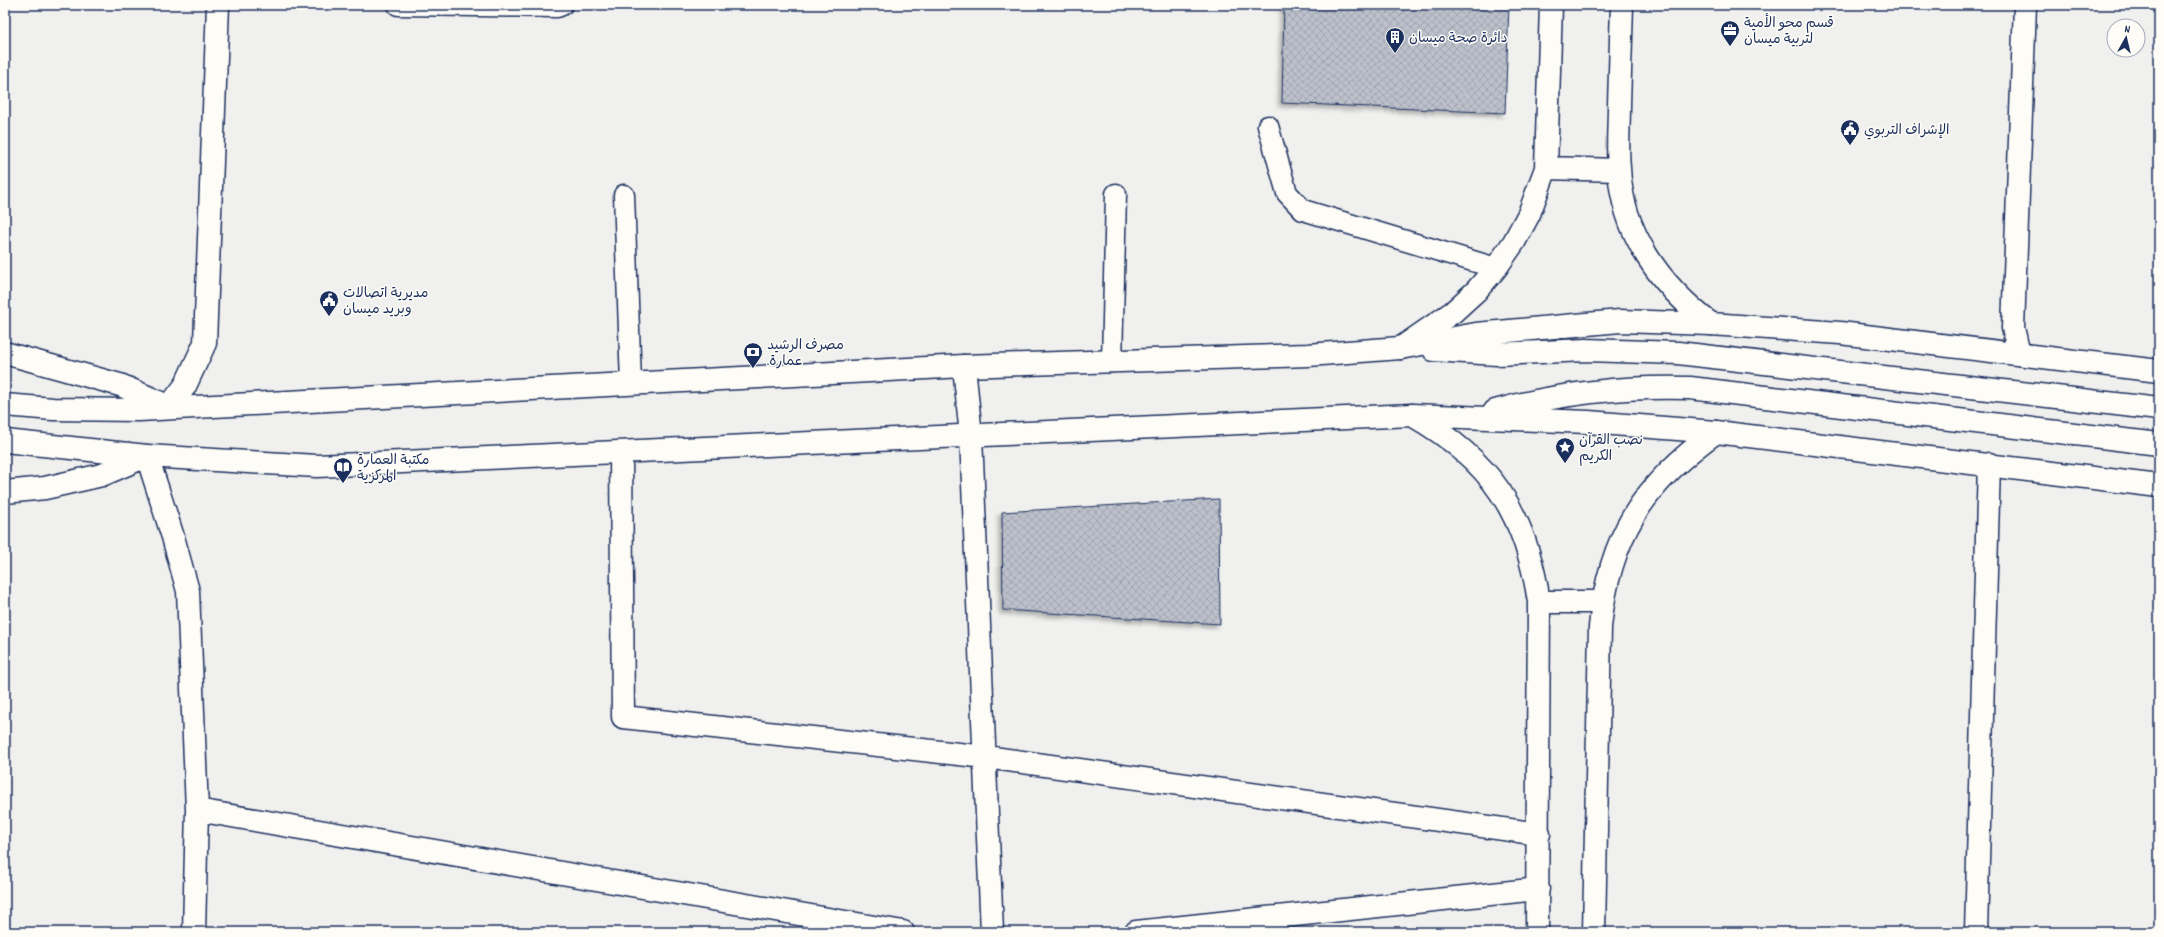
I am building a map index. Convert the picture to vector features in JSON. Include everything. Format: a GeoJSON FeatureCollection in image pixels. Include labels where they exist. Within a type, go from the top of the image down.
{"type":"FeatureCollection","features":[{"type":"Feature","properties":{"kind":"street"},"geometry":{"type":"LineString","coordinates":[[169,407],[185,386],[205,343],[218,5]]}},
{"type":"Feature","properties":{"kind":"street"},"geometry":{"type":"LineString","coordinates":[[1400,348],[1453,312],[1476,291],[1496,268],[1514,242],[1529,214],[1546,168],[1551,5]]}},
{"type":"Feature","properties":{"kind":"street"},"geometry":{"type":"LineString","coordinates":[[1622,5],[1619,170],[1622,196],[1630,221],[1647,257],[1671,290],[1690,308],[1711,324]]}},
{"type":"Feature","properties":{"kind":"street"},"geometry":{"type":"LineString","coordinates":[[2019,354],[2013,328],[2025,5]]}},
{"type":"Feature","properties":{"kind":"street"},"geometry":{"type":"LineString","coordinates":[[1546,168],[1619,170]]}},
{"type":"Feature","properties":{"kind":"street"},"geometry":{"type":"LineString","coordinates":[[5,405],[53,409],[139,410],[169,407],[964,366],[1308,356],[1400,348],[1476,334],[1551,326],[1620,322],[1711,324],[1840,333],[2159,371]]}},
{"type":"Feature","properties":{"kind":"street"},"geometry":{"type":"LineString","coordinates":[[1400,348],[1496,354],[1630,350],[1678,353],[2159,409]]}},
{"type":"Feature","properties":{"kind":"street"},"geometry":{"type":"LineString","coordinates":[[5,353],[120,385],[169,407]]}},
{"type":"Feature","properties":{"kind":"street"},"geometry":{"type":"LineString","coordinates":[[964,366],[971,436],[986,757],[992,932]]}},
{"type":"Feature","properties":{"kind":"street"},"geometry":{"type":"LineString","coordinates":[[1476,417],[1526,403],[1605,390],[1648,387],[1690,388],[2159,444]]}},
{"type":"Feature","properties":{"kind":"street"},"geometry":{"type":"LineString","coordinates":[[1412,415],[1438,429],[1461,447],[1482,468],[1501,492],[1516,517],[1527,544],[1535,573],[1539,602],[1539,834],[1537,932]]}},
{"type":"Feature","properties":{"kind":"street"},"geometry":{"type":"LineString","coordinates":[[5,441],[147,456],[317,466],[1412,415],[1588,422],[1716,432],[1989,464],[2159,486]]}},
{"type":"Feature","properties":{"kind":"street"},"geometry":{"type":"LineString","coordinates":[[1594,932],[1600,627],[1603,602],[1610,569],[1620,541],[1638,509],[1651,491],[1670,469],[1716,432]]}},
{"type":"Feature","properties":{"kind":"street"},"geometry":{"type":"LineString","coordinates":[[621,452],[623,717],[986,757],[1539,834]]}},
{"type":"Feature","properties":{"kind":"street"},"geometry":{"type":"LineString","coordinates":[[5,492],[45,488],[102,475],[147,456]]}},
{"type":"Feature","properties":{"kind":"street"},"geometry":{"type":"LineString","coordinates":[[147,456],[173,537],[188,591],[197,810],[194,932]]}},
{"type":"Feature","properties":{"kind":"street"},"geometry":{"type":"LineString","coordinates":[[1976,932],[1989,464]]}},
{"type":"Feature","properties":{"kind":"street"},"geometry":{"type":"LineString","coordinates":[[1539,602],[1603,602]]}},
{"type":"Feature","properties":{"kind":"street"},"geometry":{"type":"LineString","coordinates":[[197,810],[904,932]]}},
{"type":"Feature","properties":{"kind":"street"},"geometry":{"type":"LineString","coordinates":[[1136,932],[1538,889]]}},
{"type":"Feature","properties":{"kind":"lane"},"geometry":{"type":"LineString","coordinates":[[398,5],[557,7],[562,5]]}},
{"type":"Feature","properties":{"kind":"lane"},"geometry":{"type":"LineString","coordinates":[[1268,126],[1286,193],[1303,210],[1496,268]]}},
{"type":"Feature","properties":{"kind":"lane"},"geometry":{"type":"LineString","coordinates":[[1112,362],[1116,194]]}},
{"type":"Feature","properties":{"kind":"lane"},"geometry":{"type":"LineString","coordinates":[[624,195],[631,383]]}},
{"type":"Feature","properties":{"kind":"building","name":"دائرة صحة ميسان"},"geometry":{"type":"Polygon","coordinates":[[[1284,5],[1509,5],[1505,113],[1282,103],[1284,5]]]}},
{"type":"Feature","properties":{"kind":"building"},"geometry":{"type":"Polygon","coordinates":[[[1219,499],[1220,624],[1003,610],[1002,512],[1219,499]]]}},
{"type":"Feature","properties":{"kind":"place","name":"قسم محو الأمية لتربية ميسان"},"geometry":{"type":"Point","coordinates":[1730,47]}},
{"type":"Feature","properties":{"kind":"place","name":"دائرة صحة ميسان"},"geometry":{"type":"Point","coordinates":[1395,54]}},
{"type":"Feature","properties":{"kind":"place","name":"الإشراف التربوي"},"geometry":{"type":"Point","coordinates":[1850,146]}},
{"type":"Feature","properties":{"kind":"place","name":"مديرية اتصالات وبريد ميسان"},"geometry":{"type":"Point","coordinates":[329,317]}},
{"type":"Feature","properties":{"kind":"place","name":"مصرف الرشيد .عمارة"},"geometry":{"type":"Point","coordinates":[753,369]}},
{"type":"Feature","properties":{"kind":"place","name":"نصب القرآن الكريم"},"geometry":{"type":"Point","coordinates":[1565,464]}},
{"type":"Feature","properties":{"kind":"place","name":"مكتبة العمارة المركزية"},"geometry":{"type":"Point","coordinates":[343,484]}}]}
